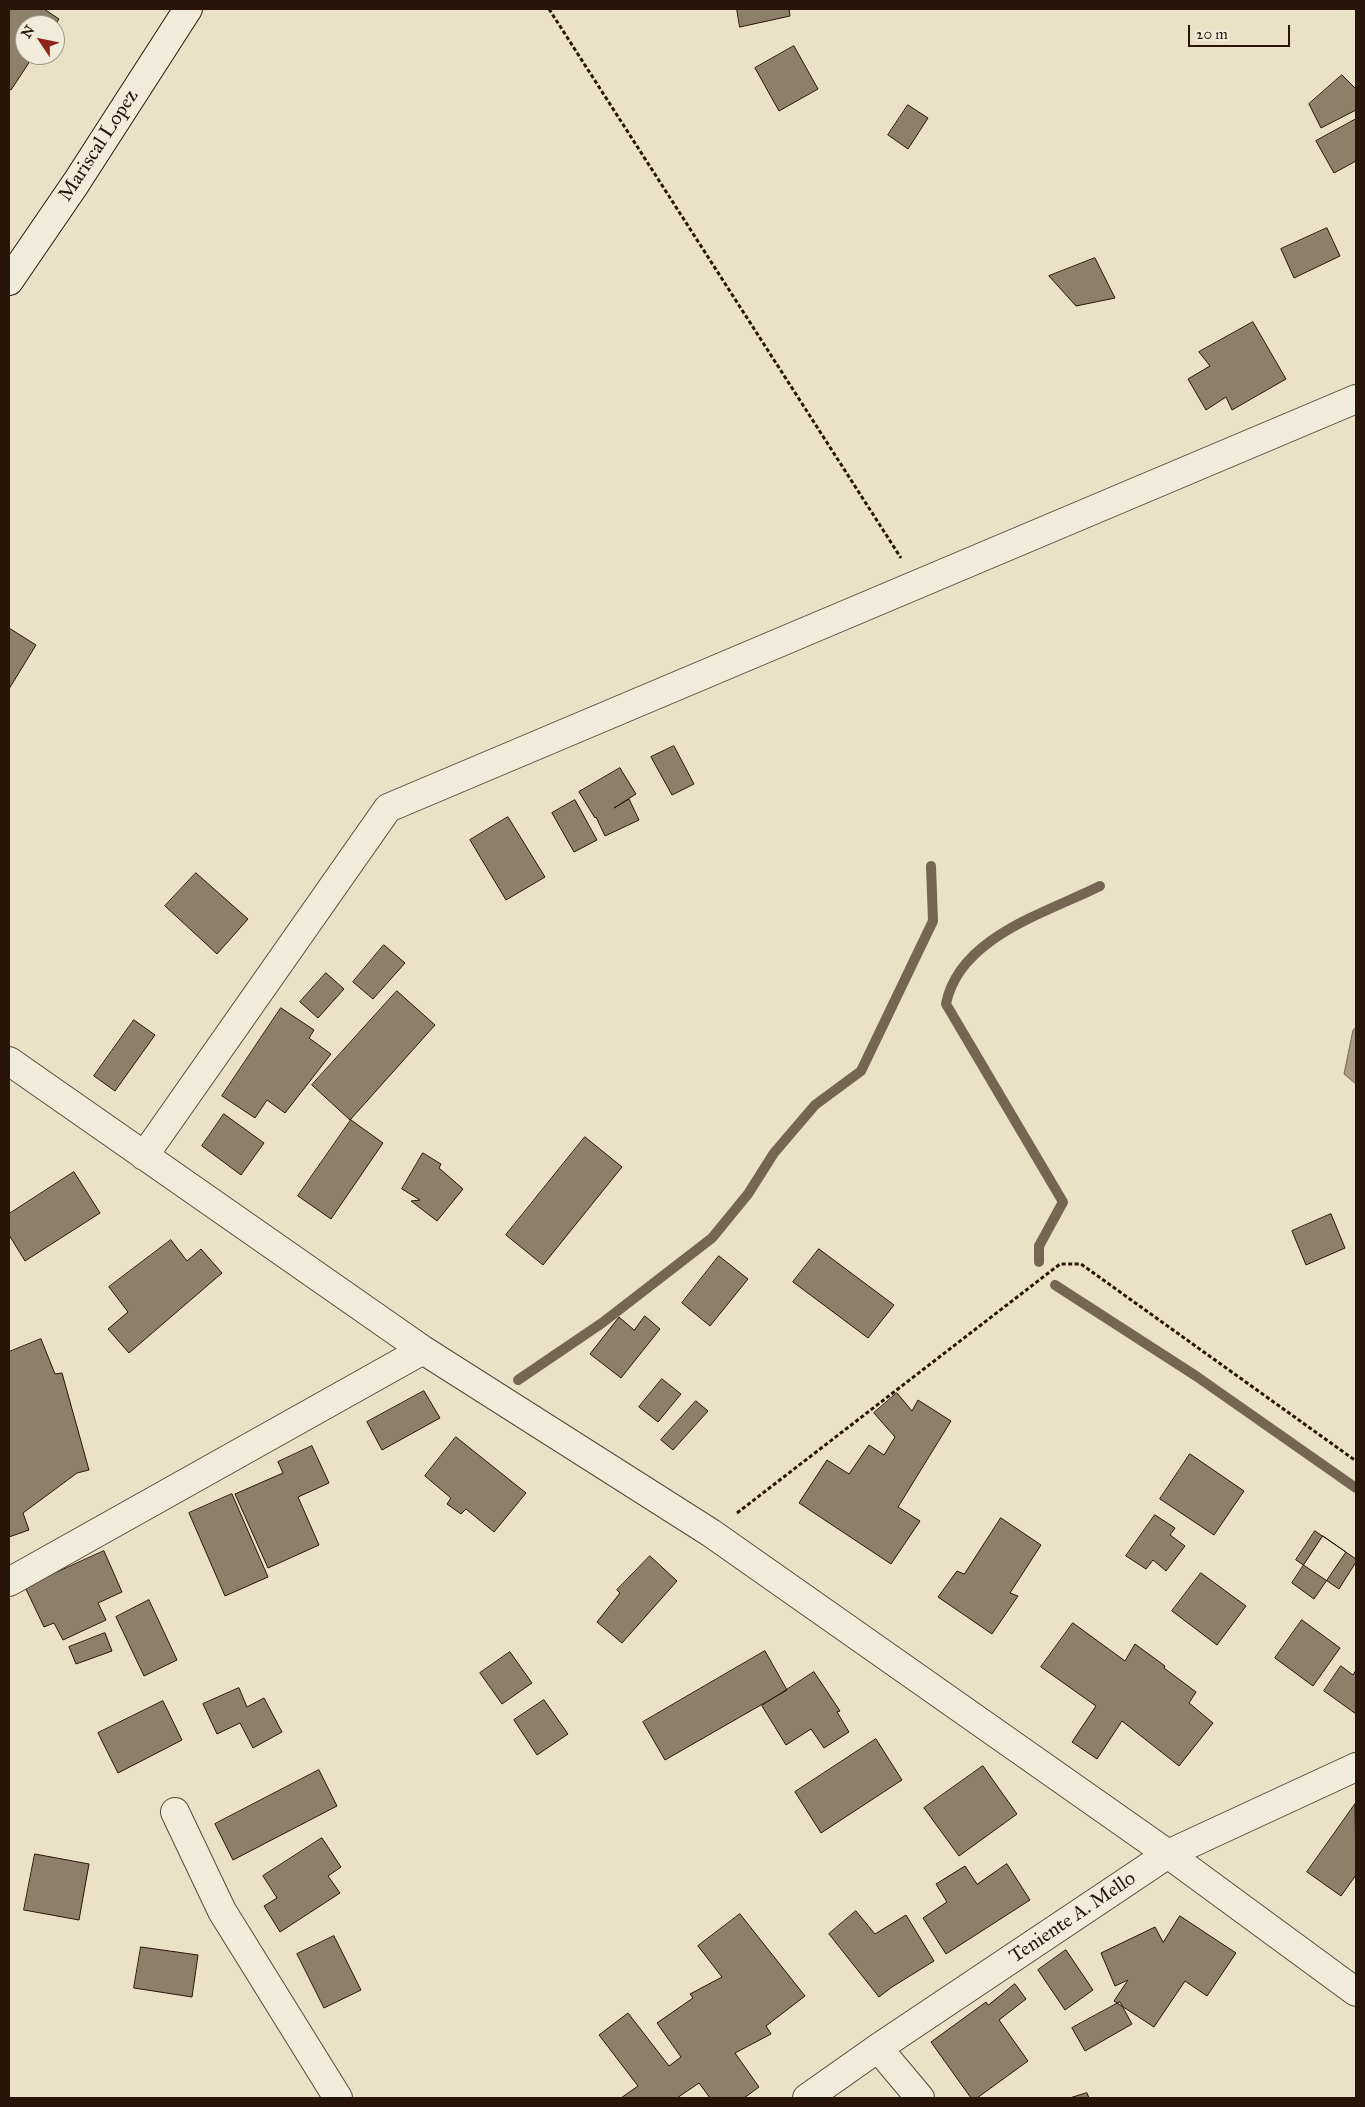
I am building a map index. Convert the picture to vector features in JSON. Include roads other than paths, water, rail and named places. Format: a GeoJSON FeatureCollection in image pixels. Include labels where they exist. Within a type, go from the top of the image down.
{"type":"FeatureCollection","features":[{"type":"Feature","properties":{"kind":"street","name":"Mariscal Lopez"},"geometry":{"type":"LineString","coordinates":[[9,281],[76,183],[188,9]]}},
{"type":"Feature","properties":{"kind":"street"},"geometry":{"type":"LineString","coordinates":[[144,1156],[388,808],[1356,399]]}},
{"type":"Feature","properties":{"kind":"street"},"geometry":{"type":"LineString","coordinates":[[9,1060],[423,1350],[711,1533],[1168,1854],[1356,1992]]}},
{"type":"Feature","properties":{"kind":"street"},"geometry":{"type":"LineString","coordinates":[[9,1582],[423,1350]]}},
{"type":"Feature","properties":{"kind":"street","name":"Teniente A. Mello"},"geometry":{"type":"LineString","coordinates":[[807,2098],[878,2048],[1168,1854],[1356,1767]]}},
{"type":"Feature","properties":{"kind":"street"},"geometry":{"type":"LineString","coordinates":[[175,1812],[222,1911],[338,2098]]}},
{"type":"Feature","properties":{"kind":"street"},"geometry":{"type":"LineString","coordinates":[[878,2048],[920,2098]]}},
{"type":"Feature","properties":{"kind":"waterway"},"geometry":{"type":"LineString","coordinates":[[518,1380],[602,1323],[712,1238],[748,1194],[774,1153],[815,1105],[861,1071],[933,921],[931,866]]}},
{"type":"Feature","properties":{"kind":"waterway"},"geometry":{"type":"LineString","coordinates":[[1039,1262],[1039,1246],[1063,1202],[946,1004],[954,981],[968,961],[986,944],[1031,918],[1100,886]]}},
{"type":"Feature","properties":{"kind":"waterway"},"geometry":{"type":"LineString","coordinates":[[1055,1285],[1196,1376],[1356,1488]]}}]}
